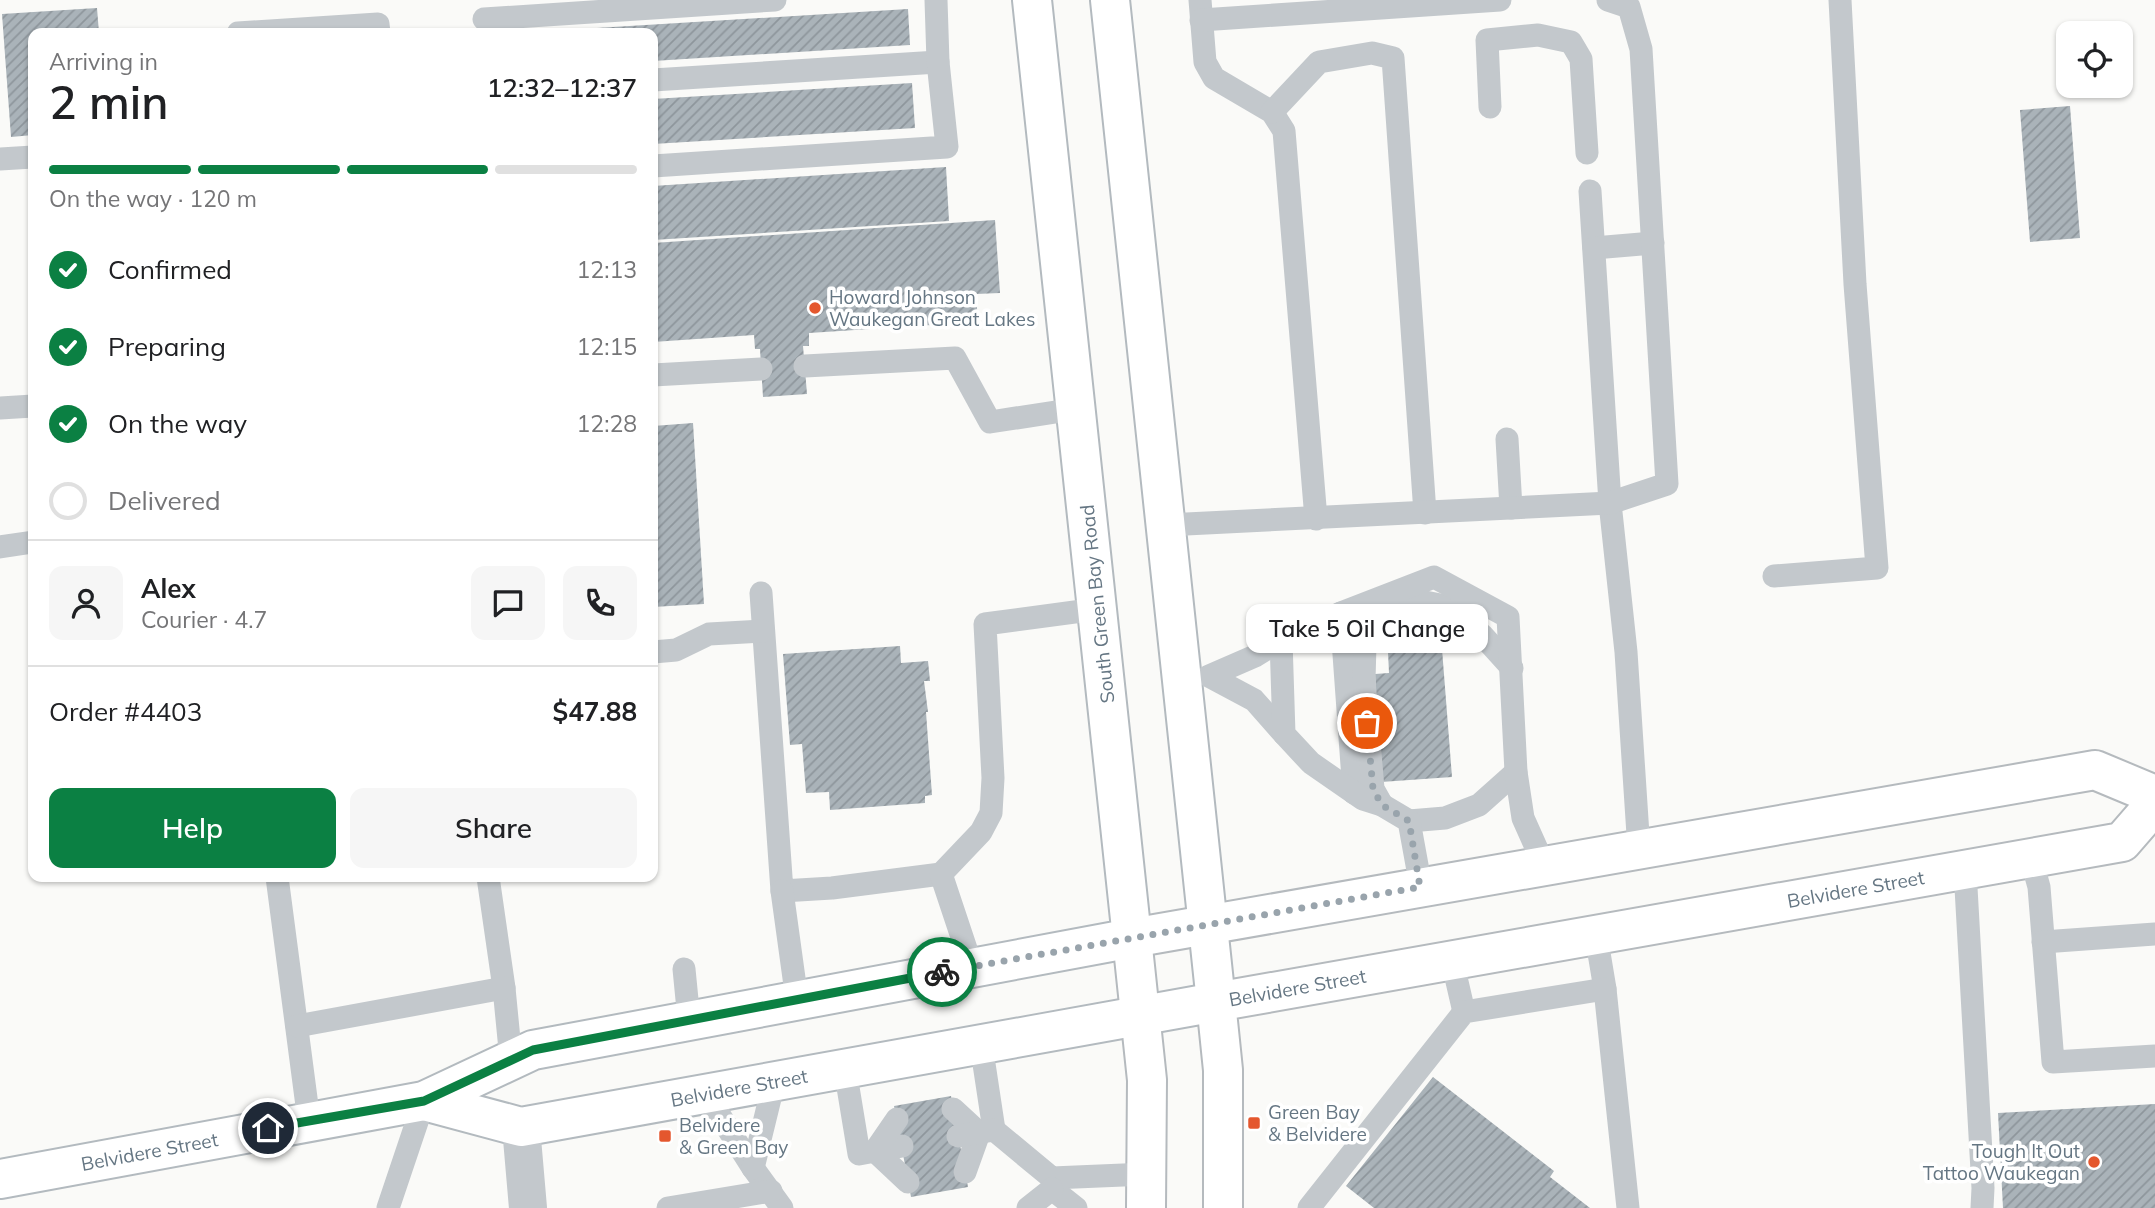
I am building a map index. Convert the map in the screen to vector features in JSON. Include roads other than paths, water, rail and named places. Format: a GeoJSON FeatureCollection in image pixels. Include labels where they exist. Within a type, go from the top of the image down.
{"type":"FeatureCollection","features":[{"type":"Feature","properties":{"kind":"main road","name":"South Green Bay Road"},"geometry":{"type":"LineString","coordinates":[[1032,0],[1147,1080],[1147,1191]]}},
{"type":"Feature","properties":{"kind":"main road"},"geometry":{"type":"LineString","coordinates":[[1110,0],[1166,526],[1196,678],[1208,924],[1223,1070],[1223,1208]]}},
{"type":"Feature","properties":{"kind":"main road","name":"Belvidere Street"},"geometry":{"type":"LineString","coordinates":[[0,1179],[424,1101],[533,1050],[1208,924],[2095,770],[2155,795]]}},
{"type":"Feature","properties":{"kind":"main road","name":"Belvidere Street"},"geometry":{"type":"LineString","coordinates":[[424,1101],[522,1127],[2122,842],[2155,804]]}},
{"type":"Feature","properties":{"kind":"street"},"geometry":{"type":"LineString","coordinates":[[522,1127],[528,1208]]}},
{"type":"Feature","properties":{"kind":"lane"},"geometry":{"type":"LineString","coordinates":[[484,17],[775,0]]}},
{"type":"Feature","properties":{"kind":"lane"},"geometry":{"type":"LineString","coordinates":[[658,166],[947,147],[938,62],[936,0]]}},
{"type":"Feature","properties":{"kind":"lane"},"geometry":{"type":"LineString","coordinates":[[1315,519],[1284,131],[1272,112],[1214,78],[1205,62],[1201,10],[1500,0]]}},
{"type":"Feature","properties":{"kind":"lane"},"geometry":{"type":"LineString","coordinates":[[1166,526],[1610,503],[1668,484],[1642,49],[1629,7],[1608,0]]}},
{"type":"Feature","properties":{"kind":"lane"},"geometry":{"type":"LineString","coordinates":[[1774,576],[1877,568],[1855,284],[1840,0]]}},
{"type":"Feature","properties":{"kind":"lane"},"geometry":{"type":"LineString","coordinates":[[316,28],[378,24],[378,28]]}},
{"type":"Feature","properties":{"kind":"lane"},"geometry":{"type":"LineString","coordinates":[[1490,107],[1487,40],[1538,35],[1571,42],[1581,59],[1587,153]]}},
{"type":"Feature","properties":{"kind":"lane"},"geometry":{"type":"LineString","coordinates":[[1272,112],[1319,62],[1372,53],[1392,58],[1425,513]]}},
{"type":"Feature","properties":{"kind":"lane"},"geometry":{"type":"LineString","coordinates":[[658,79],[938,62]]}},
{"type":"Feature","properties":{"kind":"lane"},"geometry":{"type":"LineString","coordinates":[[0,159],[28,157]]}},
{"type":"Feature","properties":{"kind":"lane"},"geometry":{"type":"LineString","coordinates":[[1590,191],[1610,503],[1626,652],[1639,850]]}},
{"type":"Feature","properties":{"kind":"lane"},"geometry":{"type":"LineString","coordinates":[[1594,248],[1653,243]]}},
{"type":"Feature","properties":{"kind":"lane"},"geometry":{"type":"LineString","coordinates":[[805,366],[955,358],[990,422],[1075,409]]}},
{"type":"Feature","properties":{"kind":"lane"},"geometry":{"type":"LineString","coordinates":[[658,375],[761,369]]}},
{"type":"Feature","properties":{"kind":"lane"},"geometry":{"type":"LineString","coordinates":[[0,408],[28,406]]}},
{"type":"Feature","properties":{"kind":"lane"},"geometry":{"type":"LineString","coordinates":[[1507,439],[1511,508]]}},
{"type":"Feature","properties":{"kind":"lane"},"geometry":{"type":"LineString","coordinates":[[0,547],[28,543]]}},
{"type":"Feature","properties":{"kind":"lane"},"geometry":{"type":"LineString","coordinates":[[1196,678],[1255,656],[1281,640],[1341,613],[1434,577],[1508,617],[1516,772],[1523,818],[1544,865]]}},
{"type":"Feature","properties":{"kind":"lane"},"geometry":{"type":"LineString","coordinates":[[761,593],[782,891],[797,1000]]}},
{"type":"Feature","properties":{"kind":"lane"},"geometry":{"type":"LineString","coordinates":[[1382,805],[1373,789],[1364,680],[1366,645],[1384,620],[1403,607],[1425,602],[1450,607],[1483,636],[1512,668]]}},
{"type":"Feature","properties":{"kind":"lane"},"geometry":{"type":"LineString","coordinates":[[782,891],[832,888],[941,874],[981,832],[991,813],[993,778],[985,624],[1097,608]]}},
{"type":"Feature","properties":{"kind":"lane"},"geometry":{"type":"LineString","coordinates":[[1341,613],[1354,793]]}},
{"type":"Feature","properties":{"kind":"lane"},"geometry":{"type":"LineString","coordinates":[[658,652],[676,650],[709,634],[763,631]]}},
{"type":"Feature","properties":{"kind":"lane"},"geometry":{"type":"LineString","coordinates":[[1281,640],[1284,734]]}},
{"type":"Feature","properties":{"kind":"lane"},"geometry":{"type":"LineString","coordinates":[[1196,678],[1254,700],[1311,763],[1363,799],[1382,805],[1409,821],[1445,818],[1479,805],[1516,772]]}},
{"type":"Feature","properties":{"kind":"lane"},"geometry":{"type":"LineString","coordinates":[[1409,821],[1420,887]]}},
{"type":"Feature","properties":{"kind":"lane"},"geometry":{"type":"LineString","coordinates":[[2031,858],[2038,878],[2053,1062],[2155,1056]]}},
{"type":"Feature","properties":{"kind":"lane"},"geometry":{"type":"LineString","coordinates":[[1965,870],[1982,1208]]}},
{"type":"Feature","properties":{"kind":"lane"},"geometry":{"type":"LineString","coordinates":[[941,874],[972,967]]}},
{"type":"Feature","properties":{"kind":"lane"},"geometry":{"type":"LineString","coordinates":[[278,882],[309,1121]]}},
{"type":"Feature","properties":{"kind":"lane"},"geometry":{"type":"LineString","coordinates":[[489,882],[504,988],[510,1060]]}},
{"type":"Feature","properties":{"kind":"lane"},"geometry":{"type":"LineString","coordinates":[[2043,942],[2155,934]]}},
{"type":"Feature","properties":{"kind":"lane"},"geometry":{"type":"LineString","coordinates":[[1596,936],[1605,989],[1628,1208]]}},
{"type":"Feature","properties":{"kind":"lane"},"geometry":{"type":"LineString","coordinates":[[1452,960],[1464,1013]]}},
{"type":"Feature","properties":{"kind":"lane"},"geometry":{"type":"LineString","coordinates":[[684,969],[689,1020]]}},
{"type":"Feature","properties":{"kind":"lane"},"geometry":{"type":"LineString","coordinates":[[297,1026],[504,988]]}},
{"type":"Feature","properties":{"kind":"lane"},"geometry":{"type":"LineString","coordinates":[[1309,1208],[1464,1013],[1605,989]]}},
{"type":"Feature","properties":{"kind":"lane"},"geometry":{"type":"LineString","coordinates":[[965,1172],[977,1133],[981,1044]]}},
{"type":"Feature","properties":{"kind":"lane"},"geometry":{"type":"LineString","coordinates":[[845,1069],[859,1154],[902,1146]]}},
{"type":"Feature","properties":{"kind":"lane"},"geometry":{"type":"LineString","coordinates":[[753,1168],[774,1082]]}},
{"type":"Feature","properties":{"kind":"lane"},"geometry":{"type":"LineString","coordinates":[[706,1094],[776,1199]]}},
{"type":"Feature","properties":{"kind":"lane"},"geometry":{"type":"LineString","coordinates":[[388,1208],[424,1101]]}},
{"type":"Feature","properties":{"kind":"lane"},"geometry":{"type":"LineString","coordinates":[[953,1109],[977,1133],[1076,1208]]}},
{"type":"Feature","properties":{"kind":"lane"},"geometry":{"type":"LineString","coordinates":[[875,1151],[897,1119]]}},
{"type":"Feature","properties":{"kind":"lane"},"geometry":{"type":"LineString","coordinates":[[875,1151],[908,1182]]}},
{"type":"Feature","properties":{"kind":"lane"},"geometry":{"type":"LineString","coordinates":[[1028,1208],[1052,1192],[1147,1191]]}},
{"type":"Feature","properties":{"kind":"lane"},"geometry":{"type":"LineString","coordinates":[[668,1208],[776,1199]]}},
{"type":"Feature","properties":{"kind":"place","name":"Howard Johnson Waukegan Great Lakes"},"geometry":{"type":"Point","coordinates":[815,308]}},
{"type":"Feature","properties":{"kind":"place","name":"Take 5 Oil Change"},"geometry":{"type":"Point","coordinates":[1367,723]}},
{"type":"Feature","properties":{"kind":"place","name":"Green Bay & Belvidere"},"geometry":{"type":"Point","coordinates":[1254,1123]}},
{"type":"Feature","properties":{"kind":"place","name":"Belvidere & Green Bay"},"geometry":{"type":"Point","coordinates":[665,1136]}},
{"type":"Feature","properties":{"kind":"place","name":"Tough It Out Tattoo Waukegan"},"geometry":{"type":"Point","coordinates":[2094,1162]}}]}
